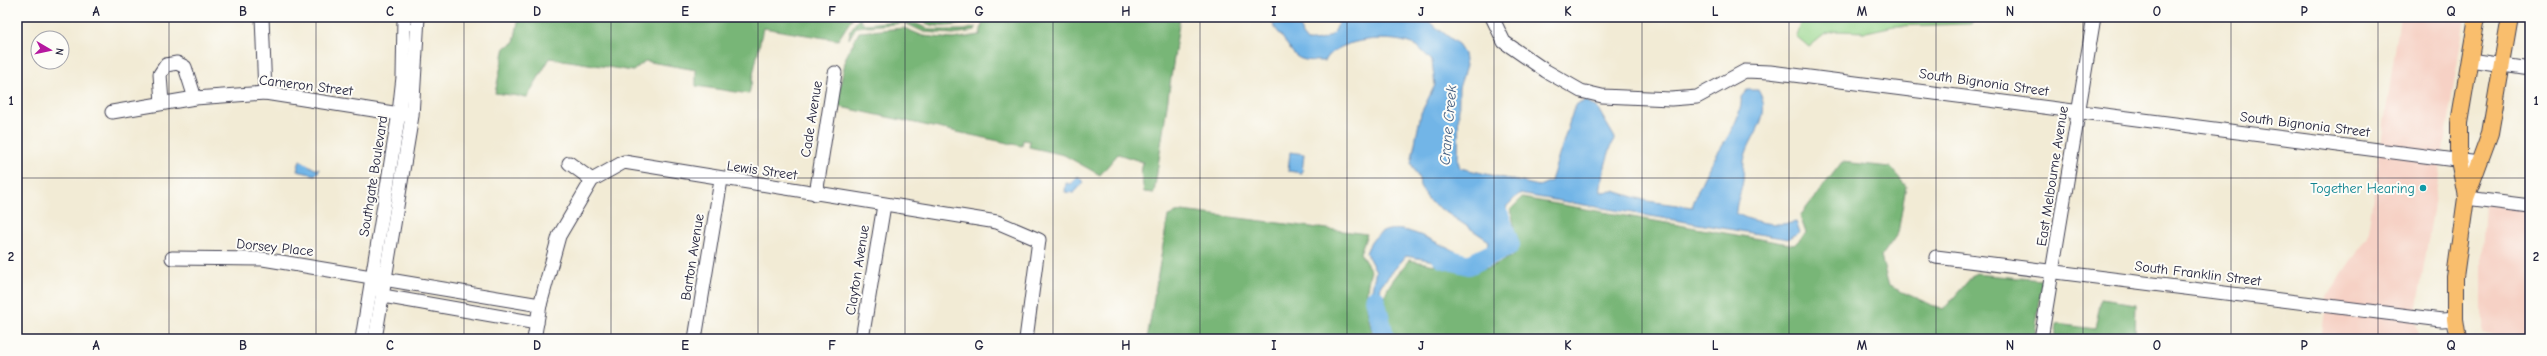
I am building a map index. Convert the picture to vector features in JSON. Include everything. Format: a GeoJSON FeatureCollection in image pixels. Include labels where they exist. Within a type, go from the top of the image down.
{"type":"FeatureCollection","features":[{"type":"Feature","properties":{"kind":"main road"},"geometry":{"type":"LineString","coordinates":[[2466,198],[2459,160],[2459,123],[2477,17]]}},
{"type":"Feature","properties":{"kind":"main road"},"geometry":{"type":"LineString","coordinates":[[2496,17],[2506,36]]}},
{"type":"Feature","properties":{"kind":"main road"},"geometry":{"type":"LineString","coordinates":[[2458,339],[2455,319],[2456,277],[2466,198],[2490,133],[2510,17]]}},
{"type":"Feature","properties":{"kind":"street"},"geometry":{"type":"LineString","coordinates":[[262,17],[265,93]]}},
{"type":"Feature","properties":{"kind":"street","name":"Southgate Boulevard"},"geometry":{"type":"LineString","coordinates":[[362,339],[399,113],[403,77],[404,17]]}},
{"type":"Feature","properties":{"kind":"street","name":"Southgate Boulevard"},"geometry":{"type":"LineString","coordinates":[[376,339],[412,116],[418,17]]}},
{"type":"Feature","properties":{"kind":"street","name":"South Bignonia Street"},"geometry":{"type":"LineString","coordinates":[[1492,17],[1504,42],[1553,75],[1581,91],[1602,96],[1671,99],[1697,97],[1745,71],[1770,72],[2479,163]]}},
{"type":"Feature","properties":{"kind":"street","name":"East Melbourne Avenue"},"geometry":{"type":"LineString","coordinates":[[2041,339],[2094,17]]}},
{"type":"Feature","properties":{"kind":"street"},"geometry":{"type":"LineString","coordinates":[[2470,60],[2530,69]]}},
{"type":"Feature","properties":{"kind":"street"},"geometry":{"type":"LineString","coordinates":[[162,103],[160,74],[166,65],[173,63],[185,67],[195,98]]}},
{"type":"Feature","properties":{"kind":"street","name":"Cade Avenue"},"geometry":{"type":"LineString","coordinates":[[816,194],[835,73]]}},
{"type":"Feature","properties":{"kind":"street","name":"Cameron Street"},"geometry":{"type":"LineString","coordinates":[[112,112],[195,98],[265,93],[412,116]]}},
{"type":"Feature","properties":{"kind":"street","name":"Lewis Street"},"geometry":{"type":"LineString","coordinates":[[592,180],[624,162],[721,180],[997,222],[1043,238],[1026,339]]}},
{"type":"Feature","properties":{"kind":"street"},"geometry":{"type":"LineString","coordinates":[[534,339],[540,305],[559,236],[592,180],[569,163]]}},
{"type":"Feature","properties":{"kind":"street","name":"Barton Avenue"},"geometry":{"type":"LineString","coordinates":[[695,339],[721,180]]}},
{"type":"Feature","properties":{"kind":"street"},"geometry":{"type":"LineString","coordinates":[[2466,198],[2530,206]]}},
{"type":"Feature","properties":{"kind":"street","name":"Clayton Avenue"},"geometry":{"type":"LineString","coordinates":[[862,339],[884,205]]}},
{"type":"Feature","properties":{"kind":"street","name":"South Franklin Street"},"geometry":{"type":"LineString","coordinates":[[1936,257],[2417,316],[2455,319]]}},
{"type":"Feature","properties":{"kind":"street","name":"Dorsey Place"},"geometry":{"type":"LineString","coordinates":[[172,258],[263,259],[540,305]]}},
{"type":"Feature","properties":{"kind":"street"},"geometry":{"type":"LineString","coordinates":[[373,277],[383,296],[537,323]]}},
{"type":"Feature","properties":{"kind":"street"},"geometry":{"type":"LineString","coordinates":[[2451,339],[2455,319]]}},
{"type":"Feature","properties":{"kind":"shaded area"},"geometry":{"type":"Polygon","coordinates":[[[2400,17],[2465,17],[2415,319],[2420,339],[2321,339],[2327,296],[2367,237],[2400,17]]]}},
{"type":"Feature","properties":{"kind":"shaded area"},"geometry":{"type":"Polygon","coordinates":[[[2485,203],[2530,206],[2530,339],[2482,334],[2482,252],[2485,203]]]}},
{"type":"Feature","properties":{"kind":"green space"},"geometry":{"type":"Polygon","coordinates":[[[519,17],[853,17],[838,40],[763,28],[749,94],[696,86],[696,70],[645,61],[633,71],[550,58],[527,97],[495,93],[505,47],[514,43],[519,17]]]}},
{"type":"Feature","properties":{"kind":"green space"},"geometry":{"type":"Polygon","coordinates":[[[860,17],[861,22],[865,24],[896,21],[917,24],[930,30],[965,30],[976,27],[975,31],[953,34],[924,32],[905,23],[856,27],[849,39],[850,31],[860,17]]]}},
{"type":"Feature","properties":{"kind":"green space"},"geometry":{"type":"Polygon","coordinates":[[[904,17],[1180,17],[1154,193],[1144,192],[1141,173],[1143,162],[1118,154],[1100,175],[1064,155],[1029,147],[1030,141],[1023,140],[1022,146],[836,106],[846,57],[859,32],[904,28],[923,36],[953,39],[980,35],[983,20],[951,26],[937,26],[904,17]]]}},
{"type":"Feature","properties":{"kind":"green space"},"geometry":{"type":"Polygon","coordinates":[[[1802,17],[1976,17],[1972,24],[1894,26],[1866,32],[1837,31],[1825,34],[1809,47],[1796,36],[1802,17]]]}},
{"type":"Feature","properties":{"kind":"green space"},"geometry":{"type":"Polygon","coordinates":[[[1842,162],[1890,167],[1906,186],[1898,233],[1881,257],[1889,286],[1943,310],[1974,274],[2043,280],[2034,339],[1394,339],[1388,337],[1384,311],[1385,294],[1388,287],[1409,260],[1461,270],[1488,268],[1513,256],[1514,226],[1511,209],[1522,198],[1794,245],[1806,233],[1800,216],[1842,162]]]}},
{"type":"Feature","properties":{"kind":"green space"},"geometry":{"type":"Polygon","coordinates":[[[1182,211],[1367,234],[1360,253],[1371,271],[1367,289],[1367,305],[1369,321],[1374,339],[1147,339],[1168,216],[1182,211]]]}},
{"type":"Feature","properties":{"kind":"green space"},"geometry":{"type":"Polygon","coordinates":[[[2101,299],[2136,304],[2135,337],[2150,339],[2055,339],[2057,324],[2095,329],[2101,299]]]}},
{"type":"Feature","properties":{"kind":"water"},"geometry":{"type":"Polygon","coordinates":[[[1298,17],[1302,35],[1307,41],[1323,39],[1331,35],[1336,29],[1340,17],[1414,17],[1429,22],[1457,43],[1464,54],[1466,66],[1459,88],[1458,161],[1460,168],[1539,186],[1551,181],[1573,111],[1577,104],[1587,101],[1598,109],[1615,138],[1605,165],[1601,192],[1614,191],[1647,201],[1692,207],[1710,165],[1734,125],[1741,106],[1741,97],[1747,90],[1758,90],[1764,109],[1759,126],[1746,152],[1743,183],[1737,202],[1736,213],[1749,219],[1764,223],[1781,224],[1796,222],[1800,232],[1788,239],[1519,194],[1507,206],[1503,217],[1509,230],[1508,253],[1486,263],[1462,266],[1406,256],[1381,285],[1378,309],[1384,339],[1379,339],[1374,321],[1372,305],[1372,290],[1376,271],[1366,253],[1375,237],[1388,230],[1403,230],[1436,242],[1468,257],[1482,260],[1487,256],[1489,241],[1429,201],[1420,186],[1419,179],[1411,163],[1421,113],[1435,85],[1432,61],[1416,46],[1406,42],[1381,39],[1367,40],[1342,47],[1332,53],[1325,61],[1302,59],[1294,54],[1274,26],[1271,18],[1298,17]]]}},
{"type":"Feature","properties":{"kind":"water"},"geometry":{"type":"Polygon","coordinates":[[[1290,152],[1304,154],[1302,173],[1288,171],[1290,152]]]}},
{"type":"Feature","properties":{"kind":"water"},"geometry":{"type":"Polygon","coordinates":[[[300,160],[315,169],[319,169],[319,171],[315,175],[297,171],[300,160]]]}},
{"type":"Feature","properties":{"kind":"water"},"geometry":{"type":"Polygon","coordinates":[[[1078,176],[1084,182],[1074,193],[1065,192],[1066,183],[1071,184],[1078,176]]]}},
{"type":"Feature","properties":{"kind":"waterway","name":"Crane Creek"},"geometry":{"type":"LineString","coordinates":[[1442,258],[1469,265],[1510,245],[1499,215]]}},
{"type":"Feature","properties":{"kind":"waterway","name":"Crane Creek"},"geometry":{"type":"LineString","coordinates":[[1375,299],[1385,339]]}},
{"type":"Feature","properties":{"kind":"place","name":"Together Hearing"},"geometry":{"type":"Point","coordinates":[2423,188]}}]}
